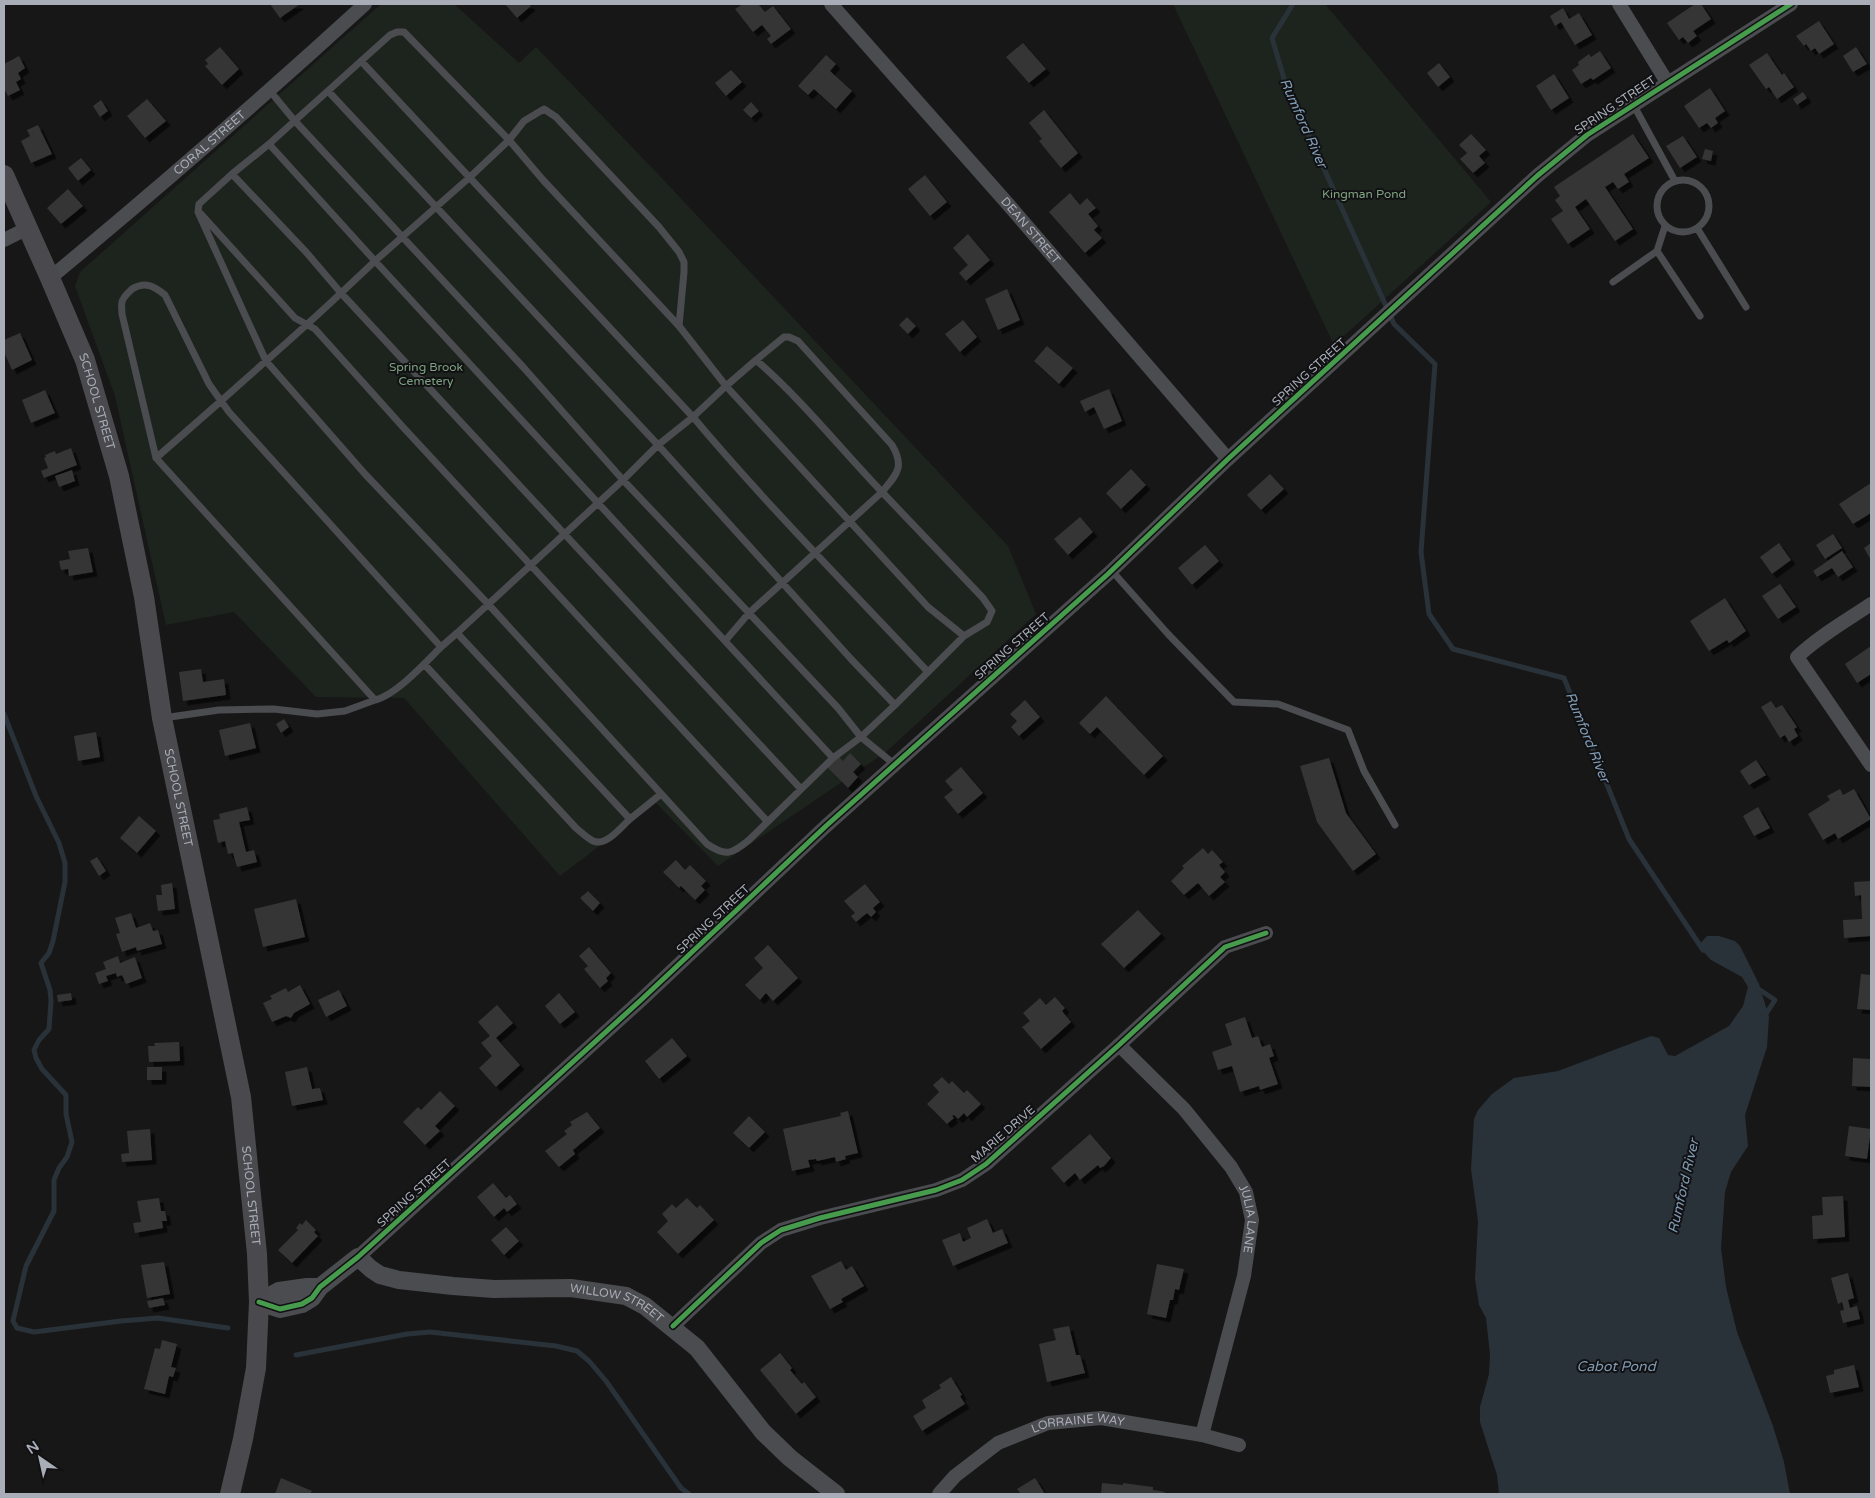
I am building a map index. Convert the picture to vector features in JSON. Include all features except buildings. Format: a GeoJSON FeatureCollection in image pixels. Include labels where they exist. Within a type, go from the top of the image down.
{"type":"FeatureCollection","features":[{"type":"Feature","properties":{"kind":"main road","name":"SCHOOL STREET"},"geometry":{"type":"LineString","coordinates":[[4,175],[85,360],[119,476],[144,597],[162,718],[241,1097],[257,1254],[259,1302],[256,1368],[243,1439],[230,1494]]}},
{"type":"Feature","properties":{"kind":"main road","name":"SCHOOL STREET"},"geometry":{"type":"LineString","coordinates":[[216,1494],[243,1439]]}},
{"type":"Feature","properties":{"kind":"street","name":"CORAL STREET"},"geometry":{"type":"LineString","coordinates":[[50,278],[150,195],[270,91],[365,4]]}},
{"type":"Feature","properties":{"kind":"street","name":"DEAN STREET"},"geometry":{"type":"LineString","coordinates":[[831,4],[1228,459]]}},
{"type":"Feature","properties":{"kind":"street"},"geometry":{"type":"LineString","coordinates":[[1619,4],[1667,82]]}},
{"type":"Feature","properties":{"kind":"street","name":"SPRING STREET"},"geometry":{"type":"LineString","coordinates":[[259,1302],[278,1291],[320,1287],[358,1257],[641,1000],[894,764],[1112,571],[1228,459],[1537,176],[1588,135],[1633,104],[1792,4]]}},
{"type":"Feature","properties":{"kind":"street"},"geometry":{"type":"LineString","coordinates":[[4,240],[28,228]]}},
{"type":"Feature","properties":{"kind":"street"},"geometry":{"type":"LineString","coordinates":[[1871,604],[1827,633],[1797,657],[1871,765]]}},
{"type":"Feature","properties":{"kind":"street","name":"MARIE DRIVE"},"geometry":{"type":"LineString","coordinates":[[672,1326],[761,1243],[780,1230],[820,1218],[936,1190],[962,1180],[986,1164],[1119,1046],[1224,947],[1266,933]]}},
{"type":"Feature","properties":{"kind":"street","name":"JULIA LANE"},"geometry":{"type":"LineString","coordinates":[[1119,1046],[1184,1109],[1231,1167],[1246,1192],[1252,1220],[1244,1276],[1202,1435]]}},
{"type":"Feature","properties":{"kind":"street","name":"WILLOW STREET"},"geometry":{"type":"LineString","coordinates":[[358,1257],[371,1269],[399,1280],[494,1289],[571,1288],[626,1296],[645,1306],[697,1348],[763,1432],[790,1458],[836,1494]]}},
{"type":"Feature","properties":{"kind":"street","name":"LORRAINE WAY"},"geometry":{"type":"LineString","coordinates":[[939,1494],[955,1476],[998,1443],[1048,1423],[1101,1418],[1202,1435],[1239,1445]]}},
{"type":"Feature","properties":{"kind":"lane"},"geometry":{"type":"LineString","coordinates":[[756,360],[782,382],[842,450],[992,611],[988,622],[964,636],[861,737],[833,758],[738,849],[729,852],[718,852],[707,844],[490,605],[365,474],[266,361],[198,212],[199,204],[390,35],[404,32],[508,140],[679,326],[726,386],[928,607],[964,636]]}},
{"type":"Feature","properties":{"kind":"lane"},"geometry":{"type":"LineString","coordinates":[[361,61],[928,672]]}},
{"type":"Feature","properties":{"kind":"lane"},"geometry":{"type":"LineString","coordinates":[[270,91],[294,120],[524,368],[624,480],[838,708],[861,737],[894,764]]}},
{"type":"Feature","properties":{"kind":"lane"},"geometry":{"type":"LineString","coordinates":[[328,91],[658,445],[783,582],[851,660],[894,705]]}},
{"type":"Feature","properties":{"kind":"lane"},"geometry":{"type":"LineString","coordinates":[[1633,104],[1675,180]]}},
{"type":"Feature","properties":{"kind":"lane"},"geometry":{"type":"LineString","coordinates":[[156,458],[307,325],[401,236],[470,177],[508,140],[524,121],[544,109],[556,117],[659,227],[679,252],[684,262],[679,326]]}},
{"type":"Feature","properties":{"kind":"lane"},"geometry":{"type":"LineString","coordinates":[[269,144],[833,758]]}},
{"type":"Feature","properties":{"kind":"lane"},"geometry":{"type":"LineString","coordinates":[[232,174],[801,790]]}},
{"type":"Feature","properties":{"kind":"lane"},"geometry":{"type":"LineString","coordinates":[[1675,180],[1689,180],[1701,186],[1709,197],[1710,211],[1704,224],[1692,232],[1678,232],[1665,226],[1658,215],[1657,201],[1663,188],[1675,180]]}},
{"type":"Feature","properties":{"kind":"lane"},"geometry":{"type":"LineString","coordinates":[[198,212],[211,223],[295,318],[315,329],[768,821]]}},
{"type":"Feature","properties":{"kind":"lane"},"geometry":{"type":"LineString","coordinates":[[1613,282],[1657,251],[1665,226]]}},
{"type":"Feature","properties":{"kind":"lane"},"geometry":{"type":"LineString","coordinates":[[1697,228],[1746,307]]}},
{"type":"Feature","properties":{"kind":"lane"},"geometry":{"type":"LineString","coordinates":[[1657,251],[1700,316]]}},
{"type":"Feature","properties":{"kind":"lane"},"geometry":{"type":"LineString","coordinates":[[375,700],[156,458],[122,314],[122,301],[129,292],[138,286],[146,284],[156,288],[165,295],[209,384],[229,412],[441,647]]}},
{"type":"Feature","properties":{"kind":"lane"},"geometry":{"type":"LineString","coordinates":[[162,718],[219,710],[274,709],[318,714],[345,711],[385,698],[490,605],[624,480],[658,445],[693,417],[756,360],[784,337],[789,337],[798,341],[895,450],[900,466],[896,476],[882,492],[750,613],[725,641]]}},
{"type":"Feature","properties":{"kind":"lane"},"geometry":{"type":"LineString","coordinates":[[1112,571],[1168,634],[1234,702],[1278,704],[1348,730],[1364,771],[1395,826]]}},
{"type":"Feature","properties":{"kind":"lane"},"geometry":{"type":"LineString","coordinates":[[457,633],[630,819]]}},
{"type":"Feature","properties":{"kind":"lane"},"geometry":{"type":"LineString","coordinates":[[424,664],[576,828],[593,841],[602,842],[662,794]]}},
{"type":"Feature","properties":{"kind":"green space","name":"Spring Brook Cemetery"},"geometry":{"type":"Polygon","coordinates":[[[381,4],[454,4],[519,63],[536,47],[1008,546],[1036,614],[886,752],[718,866],[656,803],[560,876],[404,698],[316,697],[234,612],[166,625],[115,396],[75,286],[80,272],[381,4]]]}},
{"type":"Feature","properties":{"kind":"green space","name":"Kingman Pond"},"geometry":{"type":"Polygon","coordinates":[[[1173,4],[1325,4],[1491,202],[1334,345],[1173,4]]]}},
{"type":"Feature","properties":{"kind":"water","name":"Cabot Pond"},"geometry":{"type":"Polygon","coordinates":[[[1707,936],[1719,936],[1735,941],[1740,946],[1759,984],[1769,1017],[1767,1047],[1745,1115],[1748,1146],[1731,1172],[1725,1192],[1721,1248],[1726,1287],[1737,1332],[1773,1426],[1784,1462],[1790,1494],[1499,1494],[1497,1475],[1480,1422],[1480,1407],[1489,1374],[1490,1354],[1486,1318],[1479,1305],[1475,1279],[1478,1221],[1471,1169],[1474,1119],[1478,1110],[1492,1094],[1514,1078],[1558,1071],[1651,1036],[1659,1038],[1668,1055],[1675,1056],[1729,1026],[1743,1006],[1748,987],[1742,977],[1711,960],[1698,946],[1707,936]]]}},
{"type":"Feature","properties":{"kind":"waterway","name":"Rumford River"},"geometry":{"type":"LineString","coordinates":[[1293,4],[1272,38],[1285,82],[1394,324],[1435,364],[1421,552],[1429,614],[1453,649],[1564,678],[1629,839],[1703,950]]}},
{"type":"Feature","properties":{"kind":"waterway"},"geometry":{"type":"LineString","coordinates":[[4,714],[36,796],[59,843],[65,863],[65,882],[53,941],[49,953],[41,963],[50,990],[49,1029],[39,1040],[34,1050],[42,1069],[66,1095],[66,1114],[72,1142],[67,1157],[59,1168],[54,1180],[54,1211],[26,1266],[13,1321],[17,1328],[34,1332],[158,1318],[228,1328]]}},
{"type":"Feature","properties":{"kind":"waterway","name":"Rumford River"},"geometry":{"type":"LineString","coordinates":[[1757,988],[1775,1000],[1764,1017]]}},
{"type":"Feature","properties":{"kind":"waterway"},"geometry":{"type":"LineString","coordinates":[[296,1355],[407,1334],[430,1332],[556,1346],[577,1351],[589,1361],[606,1381],[681,1488],[689,1494]]}},
{"type":"Feature","properties":{"kind":"cycle path"},"geometry":{"type":"LineString","coordinates":[[259,1302],[280,1309],[302,1304],[312,1298],[320,1287],[358,1257],[641,1000],[826,826],[1108,574],[1228,459],[1537,176],[1587,135],[1791,4]]}},
{"type":"Feature","properties":{"kind":"cycle path"},"geometry":{"type":"LineString","coordinates":[[673,1326],[761,1243],[781,1230],[820,1218],[936,1190],[962,1180],[986,1164],[1225,947],[1266,933]]}}]}
